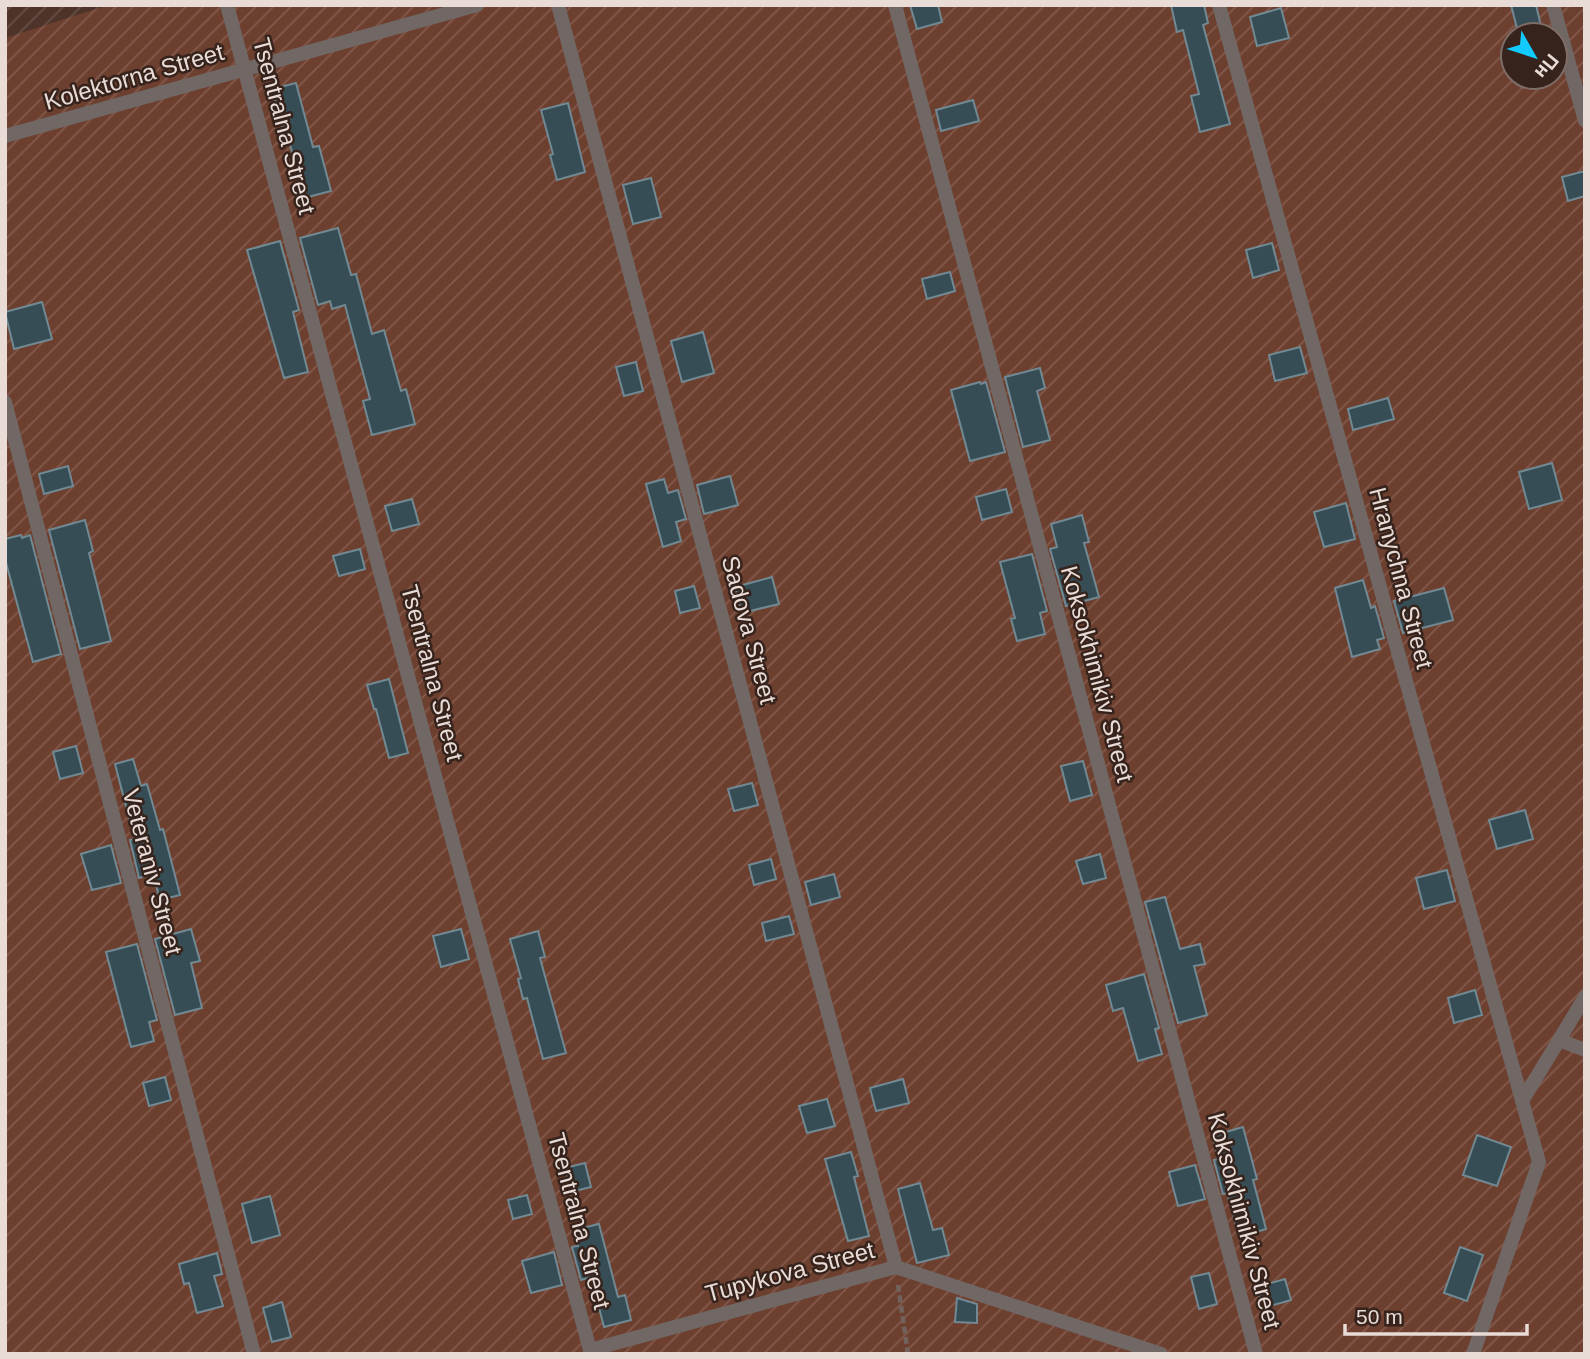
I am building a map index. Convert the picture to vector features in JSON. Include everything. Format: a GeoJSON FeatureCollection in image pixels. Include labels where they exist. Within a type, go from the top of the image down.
{"type":"FeatureCollection","features":[{"type":"Feature","properties":{"kind":"lane","name":"Tsentralna Street"},"geometry":{"type":"LineString","coordinates":[[227,5],[590,1352]]}},
{"type":"Feature","properties":{"kind":"lane","name":"Kolektorna Street"},"geometry":{"type":"LineString","coordinates":[[5,136],[477,5]]}},
{"type":"Feature","properties":{"kind":"lane","name":"Sadova Street"},"geometry":{"type":"LineString","coordinates":[[558,5],[896,1267]]}},
{"type":"Feature","properties":{"kind":"lane","name":"Koksokhimikiv Street"},"geometry":{"type":"LineString","coordinates":[[895,5],[1256,1354]]}},
{"type":"Feature","properties":{"kind":"lane","name":"Hranychna Street"},"geometry":{"type":"LineString","coordinates":[[1219,5],[1539,1162],[1473,1354]]}},
{"type":"Feature","properties":{"kind":"lane"},"geometry":{"type":"LineString","coordinates":[[1553,5],[1585,121]]}},
{"type":"Feature","properties":{"kind":"lane","name":"Veteraniv Street"},"geometry":{"type":"LineString","coordinates":[[5,402],[254,1354]]}},
{"type":"Feature","properties":{"kind":"lane"},"geometry":{"type":"LineString","coordinates":[[1522,1101],[1585,997]]}},
{"type":"Feature","properties":{"kind":"lane"},"geometry":{"type":"LineString","coordinates":[[1559,1040],[1585,1050]]}},
{"type":"Feature","properties":{"kind":"lane","name":"Tupykova Street"},"geometry":{"type":"LineString","coordinates":[[590,1352],[896,1267],[1161,1354]]}},
{"type":"Feature","properties":{"kind":"path"},"geometry":{"type":"LineString","coordinates":[[896,1267],[908,1354]]}},
{"type":"Feature","properties":{"kind":"shaded area"},"geometry":{"type":"Polygon","coordinates":[[[5,5],[108,5],[5,38],[5,5]]]}},
{"type":"Feature","properties":{"kind":"shaded area"},"geometry":{"type":"Polygon","coordinates":[[[108,5],[1585,5],[1585,1354],[5,1354],[5,38],[108,5]]]}},
{"type":"Feature","properties":{"kind":"building"},"geometry":{"type":"Polygon","coordinates":[[[910,5],[938,5],[942,22],[917,29],[910,5]]]}},
{"type":"Feature","properties":{"kind":"building"},"geometry":{"type":"Polygon","coordinates":[[[1171,5],[1204,5],[1208,23],[1203,25],[1230,124],[1200,132],[1191,96],[1199,94],[1183,30],[1177,32],[1171,5]]]}},
{"type":"Feature","properties":{"kind":"building"},"geometry":{"type":"Polygon","coordinates":[[[1511,5],[1536,5],[1540,21],[1515,21],[1511,5]]]}},
{"type":"Feature","properties":{"kind":"building"},"geometry":{"type":"Polygon","coordinates":[[[1281,8],[1289,38],[1257,46],[1250,17],[1281,8]]]}},
{"type":"Feature","properties":{"kind":"building"},"geometry":{"type":"Polygon","coordinates":[[[296,83],[313,147],[319,146],[331,191],[304,198],[285,125],[282,126],[272,89],[296,83]]]}},
{"type":"Feature","properties":{"kind":"building"},"geometry":{"type":"Polygon","coordinates":[[[973,100],[979,121],[941,131],[936,110],[973,100]]]}},
{"type":"Feature","properties":{"kind":"building"},"geometry":{"type":"Polygon","coordinates":[[[568,103],[585,172],[557,180],[541,110],[568,103]]]}},
{"type":"Feature","properties":{"kind":"building"},"geometry":{"type":"Polygon","coordinates":[[[1585,171],[1585,196],[1568,201],[1562,177],[1585,171]]]}},
{"type":"Feature","properties":{"kind":"building"},"geometry":{"type":"Polygon","coordinates":[[[651,178],[661,217],[633,224],[623,185],[651,178]]]}},
{"type":"Feature","properties":{"kind":"building"},"geometry":{"type":"Polygon","coordinates":[[[338,228],[351,275],[356,274],[372,334],[384,330],[401,391],[406,389],[415,424],[372,435],[363,401],[370,399],[345,305],[332,309],[330,301],[318,305],[300,238],[338,228]]]}},
{"type":"Feature","properties":{"kind":"building"},"geometry":{"type":"Polygon","coordinates":[[[280,241],[299,310],[293,312],[308,372],[284,378],[247,250],[280,241]]]}},
{"type":"Feature","properties":{"kind":"building"},"geometry":{"type":"Polygon","coordinates":[[[1272,243],[1279,270],[1253,278],[1246,250],[1272,243]]]}},
{"type":"Feature","properties":{"kind":"building"},"geometry":{"type":"Polygon","coordinates":[[[950,272],[955,291],[927,299],[922,279],[950,272]]]}},
{"type":"Feature","properties":{"kind":"building"},"geometry":{"type":"Polygon","coordinates":[[[42,302],[52,339],[14,349],[5,312],[42,302]]]}},
{"type":"Feature","properties":{"kind":"building"},"geometry":{"type":"Polygon","coordinates":[[[703,332],[714,373],[682,382],[671,341],[703,332]]]}},
{"type":"Feature","properties":{"kind":"building"},"geometry":{"type":"Polygon","coordinates":[[[1300,347],[1307,373],[1275,381],[1269,355],[1300,347]]]}},
{"type":"Feature","properties":{"kind":"building"},"geometry":{"type":"Polygon","coordinates":[[[636,362],[643,391],[624,396],[616,367],[636,362]]]}},
{"type":"Feature","properties":{"kind":"building"},"geometry":{"type":"Polygon","coordinates":[[[1040,368],[1045,388],[1037,391],[1050,440],[1023,447],[1005,377],[1040,368]]]}},
{"type":"Feature","properties":{"kind":"building"},"geometry":{"type":"Polygon","coordinates":[[[986,382],[1005,452],[970,461],[951,390],[986,382]]]}},
{"type":"Feature","properties":{"kind":"building"},"geometry":{"type":"Polygon","coordinates":[[[1388,398],[1394,419],[1353,430],[1348,409],[1388,398]]]}},
{"type":"Feature","properties":{"kind":"building"},"geometry":{"type":"Polygon","coordinates":[[[1552,463],[1562,500],[1529,509],[1519,472],[1552,463]]]}},
{"type":"Feature","properties":{"kind":"building"},"geometry":{"type":"Polygon","coordinates":[[[68,466],[73,486],[44,494],[39,474],[68,466]]]}},
{"type":"Feature","properties":{"kind":"building"},"geometry":{"type":"Polygon","coordinates":[[[730,476],[738,505],[704,514],[697,485],[730,476]]]}},
{"type":"Feature","properties":{"kind":"building"},"geometry":{"type":"Polygon","coordinates":[[[664,479],[668,493],[678,490],[686,519],[676,522],[681,541],[663,547],[646,484],[664,479]]]}},
{"type":"Feature","properties":{"kind":"building"},"geometry":{"type":"Polygon","coordinates":[[[1006,489],[1012,512],[982,520],[976,497],[1006,489]]]}},
{"type":"Feature","properties":{"kind":"building"},"geometry":{"type":"Polygon","coordinates":[[[412,499],[419,524],[392,531],[385,506],[412,499]]]}},
{"type":"Feature","properties":{"kind":"building"},"geometry":{"type":"Polygon","coordinates":[[[1346,503],[1355,539],[1324,547],[1314,512],[1346,503]]]}},
{"type":"Feature","properties":{"kind":"building"},"geometry":{"type":"Polygon","coordinates":[[[1082,515],[1089,542],[1084,543],[1099,597],[1066,606],[1050,549],[1057,547],[1051,524],[1082,515]]]}},
{"type":"Feature","properties":{"kind":"building"},"geometry":{"type":"Polygon","coordinates":[[[85,520],[93,551],[89,553],[111,641],[80,649],[49,530],[85,520]]]}},
{"type":"Feature","properties":{"kind":"building"},"geometry":{"type":"Polygon","coordinates":[[[21,535],[22,538],[30,535],[61,654],[33,662],[5,559],[5,539],[21,535]]]}},
{"type":"Feature","properties":{"kind":"building"},"geometry":{"type":"Polygon","coordinates":[[[360,549],[365,569],[339,576],[333,556],[360,549]]]}},
{"type":"Feature","properties":{"kind":"building"},"geometry":{"type":"Polygon","coordinates":[[[1032,554],[1047,611],[1040,613],[1045,634],[1017,641],[1011,619],[1015,618],[1000,562],[1032,554]]]}},
{"type":"Feature","properties":{"kind":"building"},"geometry":{"type":"Polygon","coordinates":[[[772,577],[779,604],[742,613],[735,587],[772,577]]]}},
{"type":"Feature","properties":{"kind":"building"},"geometry":{"type":"Polygon","coordinates":[[[1363,580],[1371,608],[1375,606],[1384,638],[1377,640],[1380,649],[1352,657],[1335,588],[1363,580]]]}},
{"type":"Feature","properties":{"kind":"building"},"geometry":{"type":"Polygon","coordinates":[[[694,586],[700,608],[680,613],[675,591],[694,586]]]}},
{"type":"Feature","properties":{"kind":"building"},"geometry":{"type":"Polygon","coordinates":[[[1444,588],[1453,620],[1403,633],[1394,601],[1444,588]]]}},
{"type":"Feature","properties":{"kind":"building"},"geometry":{"type":"Polygon","coordinates":[[[389,679],[408,753],[389,758],[367,685],[389,679]]]}},
{"type":"Feature","properties":{"kind":"building"},"geometry":{"type":"Polygon","coordinates":[[[76,746],[83,773],[60,779],[53,752],[76,746]]]}},
{"type":"Feature","properties":{"kind":"building"},"geometry":{"type":"Polygon","coordinates":[[[133,759],[141,786],[147,784],[160,830],[163,829],[180,895],[160,900],[153,874],[139,878],[130,840],[134,837],[115,764],[133,759]]]}},
{"type":"Feature","properties":{"kind":"building"},"geometry":{"type":"Polygon","coordinates":[[[1083,761],[1092,795],[1070,801],[1061,766],[1083,761]]]}},
{"type":"Feature","properties":{"kind":"building"},"geometry":{"type":"Polygon","coordinates":[[[752,783],[758,805],[734,811],[728,789],[752,783]]]}},
{"type":"Feature","properties":{"kind":"building"},"geometry":{"type":"Polygon","coordinates":[[[1525,810],[1533,839],[1497,849],[1489,820],[1525,810]]]}},
{"type":"Feature","properties":{"kind":"building"},"geometry":{"type":"Polygon","coordinates":[[[111,845],[121,883],[92,890],[81,854],[111,845]]]}},
{"type":"Feature","properties":{"kind":"building"},"geometry":{"type":"Polygon","coordinates":[[[1100,854],[1106,878],[1083,884],[1076,861],[1100,854]]]}},
{"type":"Feature","properties":{"kind":"building"},"geometry":{"type":"Polygon","coordinates":[[[771,859],[776,879],[754,885],[749,865],[771,859]]]}},
{"type":"Feature","properties":{"kind":"building"},"geometry":{"type":"Polygon","coordinates":[[[1447,870],[1455,901],[1424,909],[1416,878],[1447,870]]]}},
{"type":"Feature","properties":{"kind":"building"},"geometry":{"type":"Polygon","coordinates":[[[834,874],[840,897],[811,905],[805,882],[834,874]]]}},
{"type":"Feature","properties":{"kind":"building"},"geometry":{"type":"Polygon","coordinates":[[[1165,897],[1180,949],[1200,944],[1205,964],[1194,966],[1207,1015],[1178,1023],[1145,902],[1165,897]]]}},
{"type":"Feature","properties":{"kind":"building"},"geometry":{"type":"Polygon","coordinates":[[[789,916],[794,934],[766,941],[762,923],[789,916]]]}},
{"type":"Feature","properties":{"kind":"building"},"geometry":{"type":"Polygon","coordinates":[[[191,929],[200,961],[191,963],[202,1008],[175,1015],[155,939],[191,929]]]}},
{"type":"Feature","properties":{"kind":"building"},"geometry":{"type":"Polygon","coordinates":[[[461,929],[469,959],[441,967],[433,936],[461,929]]]}},
{"type":"Feature","properties":{"kind":"building"},"geometry":{"type":"Polygon","coordinates":[[[538,931],[545,957],[540,958],[566,1053],[543,1059],[527,998],[523,999],[518,979],[521,978],[510,939],[538,931]]]}},
{"type":"Feature","properties":{"kind":"building"},"geometry":{"type":"Polygon","coordinates":[[[137,944],[157,1020],[149,1022],[154,1041],[131,1047],[106,952],[137,944]]]}},
{"type":"Feature","properties":{"kind":"building"},"geometry":{"type":"Polygon","coordinates":[[[1144,974],[1159,1028],[1155,1029],[1162,1054],[1138,1061],[1123,1008],[1113,1011],[1106,985],[1144,974]]]}},
{"type":"Feature","properties":{"kind":"building"},"geometry":{"type":"Polygon","coordinates":[[[1475,990],[1482,1015],[1454,1023],[1448,998],[1475,990]]]}},
{"type":"Feature","properties":{"kind":"building"},"geometry":{"type":"Polygon","coordinates":[[[165,1077],[171,1100],[149,1106],[143,1083],[165,1077]]]}},
{"type":"Feature","properties":{"kind":"building"},"geometry":{"type":"Polygon","coordinates":[[[903,1079],[909,1103],[876,1111],[870,1088],[903,1079]]]}},
{"type":"Feature","properties":{"kind":"building"},"geometry":{"type":"Polygon","coordinates":[[[827,1099],[835,1126],[807,1133],[799,1106],[827,1099]]]}},
{"type":"Feature","properties":{"kind":"building"},"geometry":{"type":"Polygon","coordinates":[[[1243,1127],[1257,1179],[1253,1180],[1266,1229],[1239,1237],[1227,1193],[1223,1194],[1214,1160],[1219,1159],[1212,1136],[1243,1127]]]}},
{"type":"Feature","properties":{"kind":"building"},"geometry":{"type":"Polygon","coordinates":[[[1477,1135],[1511,1147],[1497,1186],[1463,1175],[1477,1135]]]}},
{"type":"Feature","properties":{"kind":"building"},"geometry":{"type":"Polygon","coordinates":[[[851,1152],[858,1176],[854,1177],[869,1236],[848,1241],[825,1159],[851,1152]]]}},
{"type":"Feature","properties":{"kind":"building"},"geometry":{"type":"Polygon","coordinates":[[[585,1163],[591,1187],[571,1192],[565,1168],[585,1163]]]}},
{"type":"Feature","properties":{"kind":"building"},"geometry":{"type":"Polygon","coordinates":[[[1195,1165],[1205,1199],[1178,1206],[1169,1172],[1195,1165]]]}},
{"type":"Feature","properties":{"kind":"building"},"geometry":{"type":"Polygon","coordinates":[[[920,1183],[933,1230],[942,1228],[949,1255],[917,1263],[898,1189],[920,1183]]]}},
{"type":"Feature","properties":{"kind":"building"},"geometry":{"type":"Polygon","coordinates":[[[527,1195],[532,1214],[513,1219],[508,1200],[527,1195]]]}},
{"type":"Feature","properties":{"kind":"building"},"geometry":{"type":"Polygon","coordinates":[[[270,1196],[280,1235],[252,1243],[242,1204],[270,1196]]]}},
{"type":"Feature","properties":{"kind":"building"},"geometry":{"type":"Polygon","coordinates":[[[599,1224],[618,1297],[625,1295],[631,1320],[604,1327],[591,1277],[581,1280],[572,1247],[578,1246],[574,1230],[599,1224]]]}},
{"type":"Feature","properties":{"kind":"building"},"geometry":{"type":"Polygon","coordinates":[[[1460,1247],[1483,1255],[1467,1301],[1444,1293],[1460,1247]]]}},
{"type":"Feature","properties":{"kind":"building"},"geometry":{"type":"Polygon","coordinates":[[[554,1252],[562,1285],[531,1293],[522,1261],[554,1252]]]}},
{"type":"Feature","properties":{"kind":"building"},"geometry":{"type":"Polygon","coordinates":[[[217,1253],[222,1274],[214,1276],[223,1306],[197,1313],[189,1283],[184,1284],[179,1264],[217,1253]]]}},
{"type":"Feature","properties":{"kind":"building"},"geometry":{"type":"Polygon","coordinates":[[[1209,1273],[1217,1304],[1199,1309],[1191,1277],[1209,1273]]]}},
{"type":"Feature","properties":{"kind":"building"},"geometry":{"type":"Polygon","coordinates":[[[1285,1279],[1291,1300],[1263,1308],[1257,1287],[1285,1279]]]}},
{"type":"Feature","properties":{"kind":"building"},"geometry":{"type":"Polygon","coordinates":[[[957,1298],[977,1304],[977,1323],[955,1322],[957,1298]]]}},
{"type":"Feature","properties":{"kind":"building"},"geometry":{"type":"Polygon","coordinates":[[[282,1302],[291,1337],[272,1342],[263,1308],[282,1302]]]}}]}
